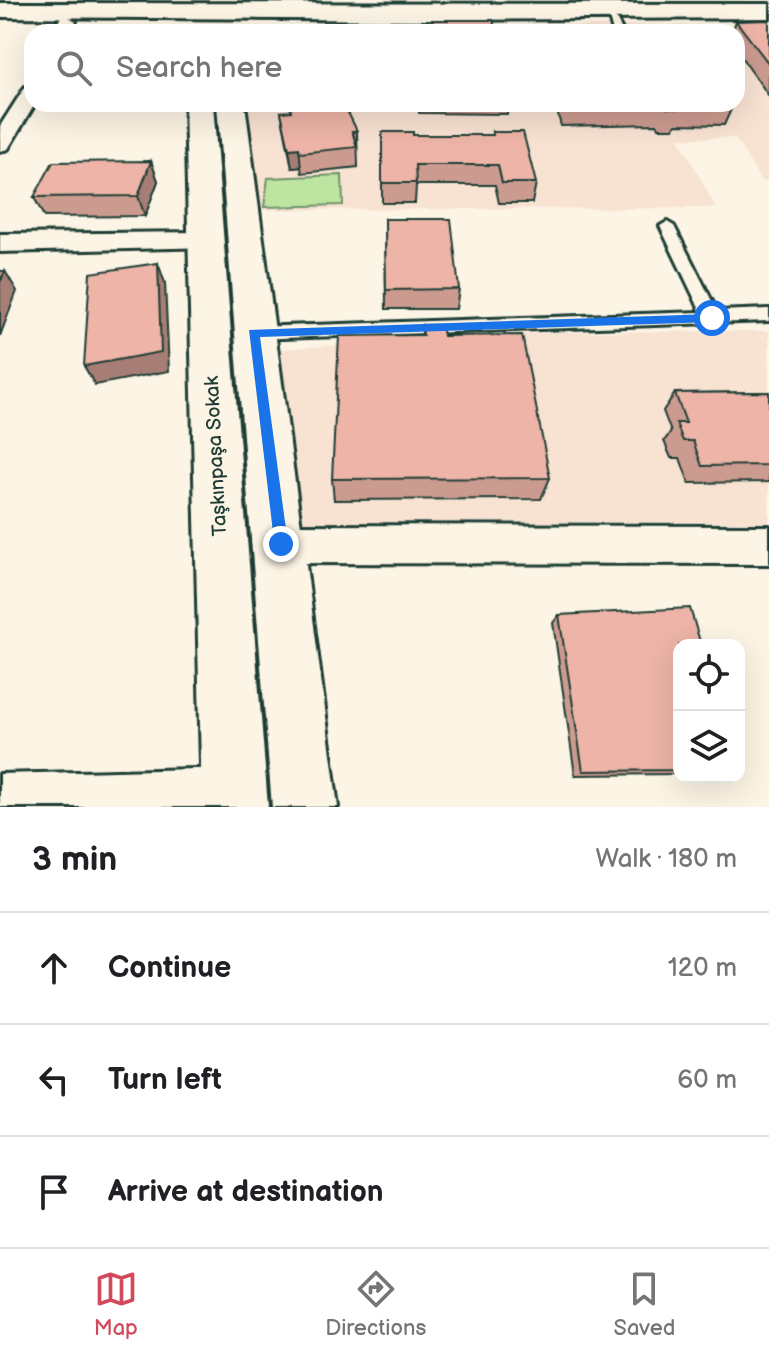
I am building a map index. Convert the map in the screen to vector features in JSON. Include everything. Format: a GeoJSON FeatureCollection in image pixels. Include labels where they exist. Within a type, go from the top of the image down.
{"type":"FeatureCollection","features":[{"type":"Feature","properties":{"kind":"street"},"geometry":{"type":"LineString","coordinates":[[0,10],[215,19],[548,24]]}},
{"type":"Feature","properties":{"kind":"street"},"geometry":{"type":"LineString","coordinates":[[107,24],[215,19],[769,11]]}},
{"type":"Feature","properties":{"kind":"street"},"geometry":{"type":"LineString","coordinates":[[637,24],[769,18]]}},
{"type":"Feature","properties":{"kind":"street"},"geometry":{"type":"LineString","coordinates":[[0,20],[43,24]]}},
{"type":"Feature","properties":{"kind":"street"},"geometry":{"type":"LineString","coordinates":[[0,102],[24,99]]}},
{"type":"Feature","properties":{"kind":"street"},"geometry":{"type":"LineString","coordinates":[[0,144],[24,107]]}},
{"type":"Feature","properties":{"kind":"street","name":"Taşkınpaşa Sokak"},"geometry":{"type":"LineString","coordinates":[[199,112],[235,800]]}},
{"type":"Feature","properties":{"kind":"street"},"geometry":{"type":"LineString","coordinates":[[232,112],[253,333],[281,544],[305,807]]}},
{"type":"Feature","properties":{"kind":"street"},"geometry":{"type":"LineString","coordinates":[[0,243],[205,241]]}},
{"type":"Feature","properties":{"kind":"street"},"geometry":{"type":"LineString","coordinates":[[281,544],[769,545]]}},
{"type":"Feature","properties":{"kind":"street"},"geometry":{"type":"LineString","coordinates":[[0,799],[235,800]]}},
{"type":"Feature","properties":{"kind":"lane"},"geometry":{"type":"LineString","coordinates":[[667,226],[712,318]]}},
{"type":"Feature","properties":{"kind":"lane"},"geometry":{"type":"LineString","coordinates":[[253,333],[769,315]]}},
{"type":"Feature","properties":{"kind":"shaded area"},"geometry":{"type":"Polygon","coordinates":[[[745,25],[769,25],[769,181],[761,181],[735,138],[679,138],[716,208],[258,210],[243,112],[745,112],[745,25]]]}},
{"type":"Feature","properties":{"kind":"shaded area"},"geometry":{"type":"Polygon","coordinates":[[[769,331],[769,522],[297,522],[278,349],[563,332],[769,331]]]}},
{"type":"Feature","properties":{"kind":"green space"},"geometry":{"type":"Polygon","coordinates":[[[342,175],[343,205],[264,207],[268,178],[342,175]]]}},
{"type":"Feature","properties":{"kind":"building"},"geometry":{"type":"Polygon","coordinates":[[[427,20],[493,20],[494,24],[426,24],[427,20]]]}},
{"type":"Feature","properties":{"kind":"building"},"geometry":{"type":"Polygon","coordinates":[[[769,20],[769,64],[745,33],[745,24],[736,21],[769,20]]]}},
{"type":"Feature","properties":{"kind":"building"},"geometry":{"type":"Polygon","coordinates":[[[281,112],[348,112],[357,131],[352,131],[357,147],[300,153],[299,148],[289,149],[281,112]]]}},
{"type":"Feature","properties":{"kind":"building"},"geometry":{"type":"Polygon","coordinates":[[[382,132],[493,135],[492,132],[523,132],[536,183],[502,183],[498,165],[415,165],[416,183],[382,183],[382,132]]]}},
{"type":"Feature","properties":{"kind":"building"},"geometry":{"type":"Polygon","coordinates":[[[151,161],[138,196],[34,197],[53,162],[151,161]]]}},
{"type":"Feature","properties":{"kind":"building"},"geometry":{"type":"Polygon","coordinates":[[[385,219],[451,219],[459,289],[386,290],[385,219]]]}},
{"type":"Feature","properties":{"kind":"building"},"geometry":{"type":"Polygon","coordinates":[[[158,263],[161,352],[84,366],[90,273],[158,263]]]}},
{"type":"Feature","properties":{"kind":"building"},"geometry":{"type":"Polygon","coordinates":[[[422,325],[441,325],[443,336],[522,335],[550,478],[332,479],[339,336],[423,335],[422,325]]]}},
{"type":"Feature","properties":{"kind":"building"},"geometry":{"type":"Polygon","coordinates":[[[769,392],[769,465],[702,466],[693,441],[683,441],[676,423],[686,423],[675,393],[769,392]]]}},
{"type":"Feature","properties":{"kind":"building"},"geometry":{"type":"Polygon","coordinates":[[[690,608],[699,639],[673,639],[673,770],[583,771],[559,615],[690,608]]]}},
{"type":"Feature","properties":{"kind":"route"},"geometry":{"type":"LineString","coordinates":[[281,544],[253,333],[712,318]]}}]}
